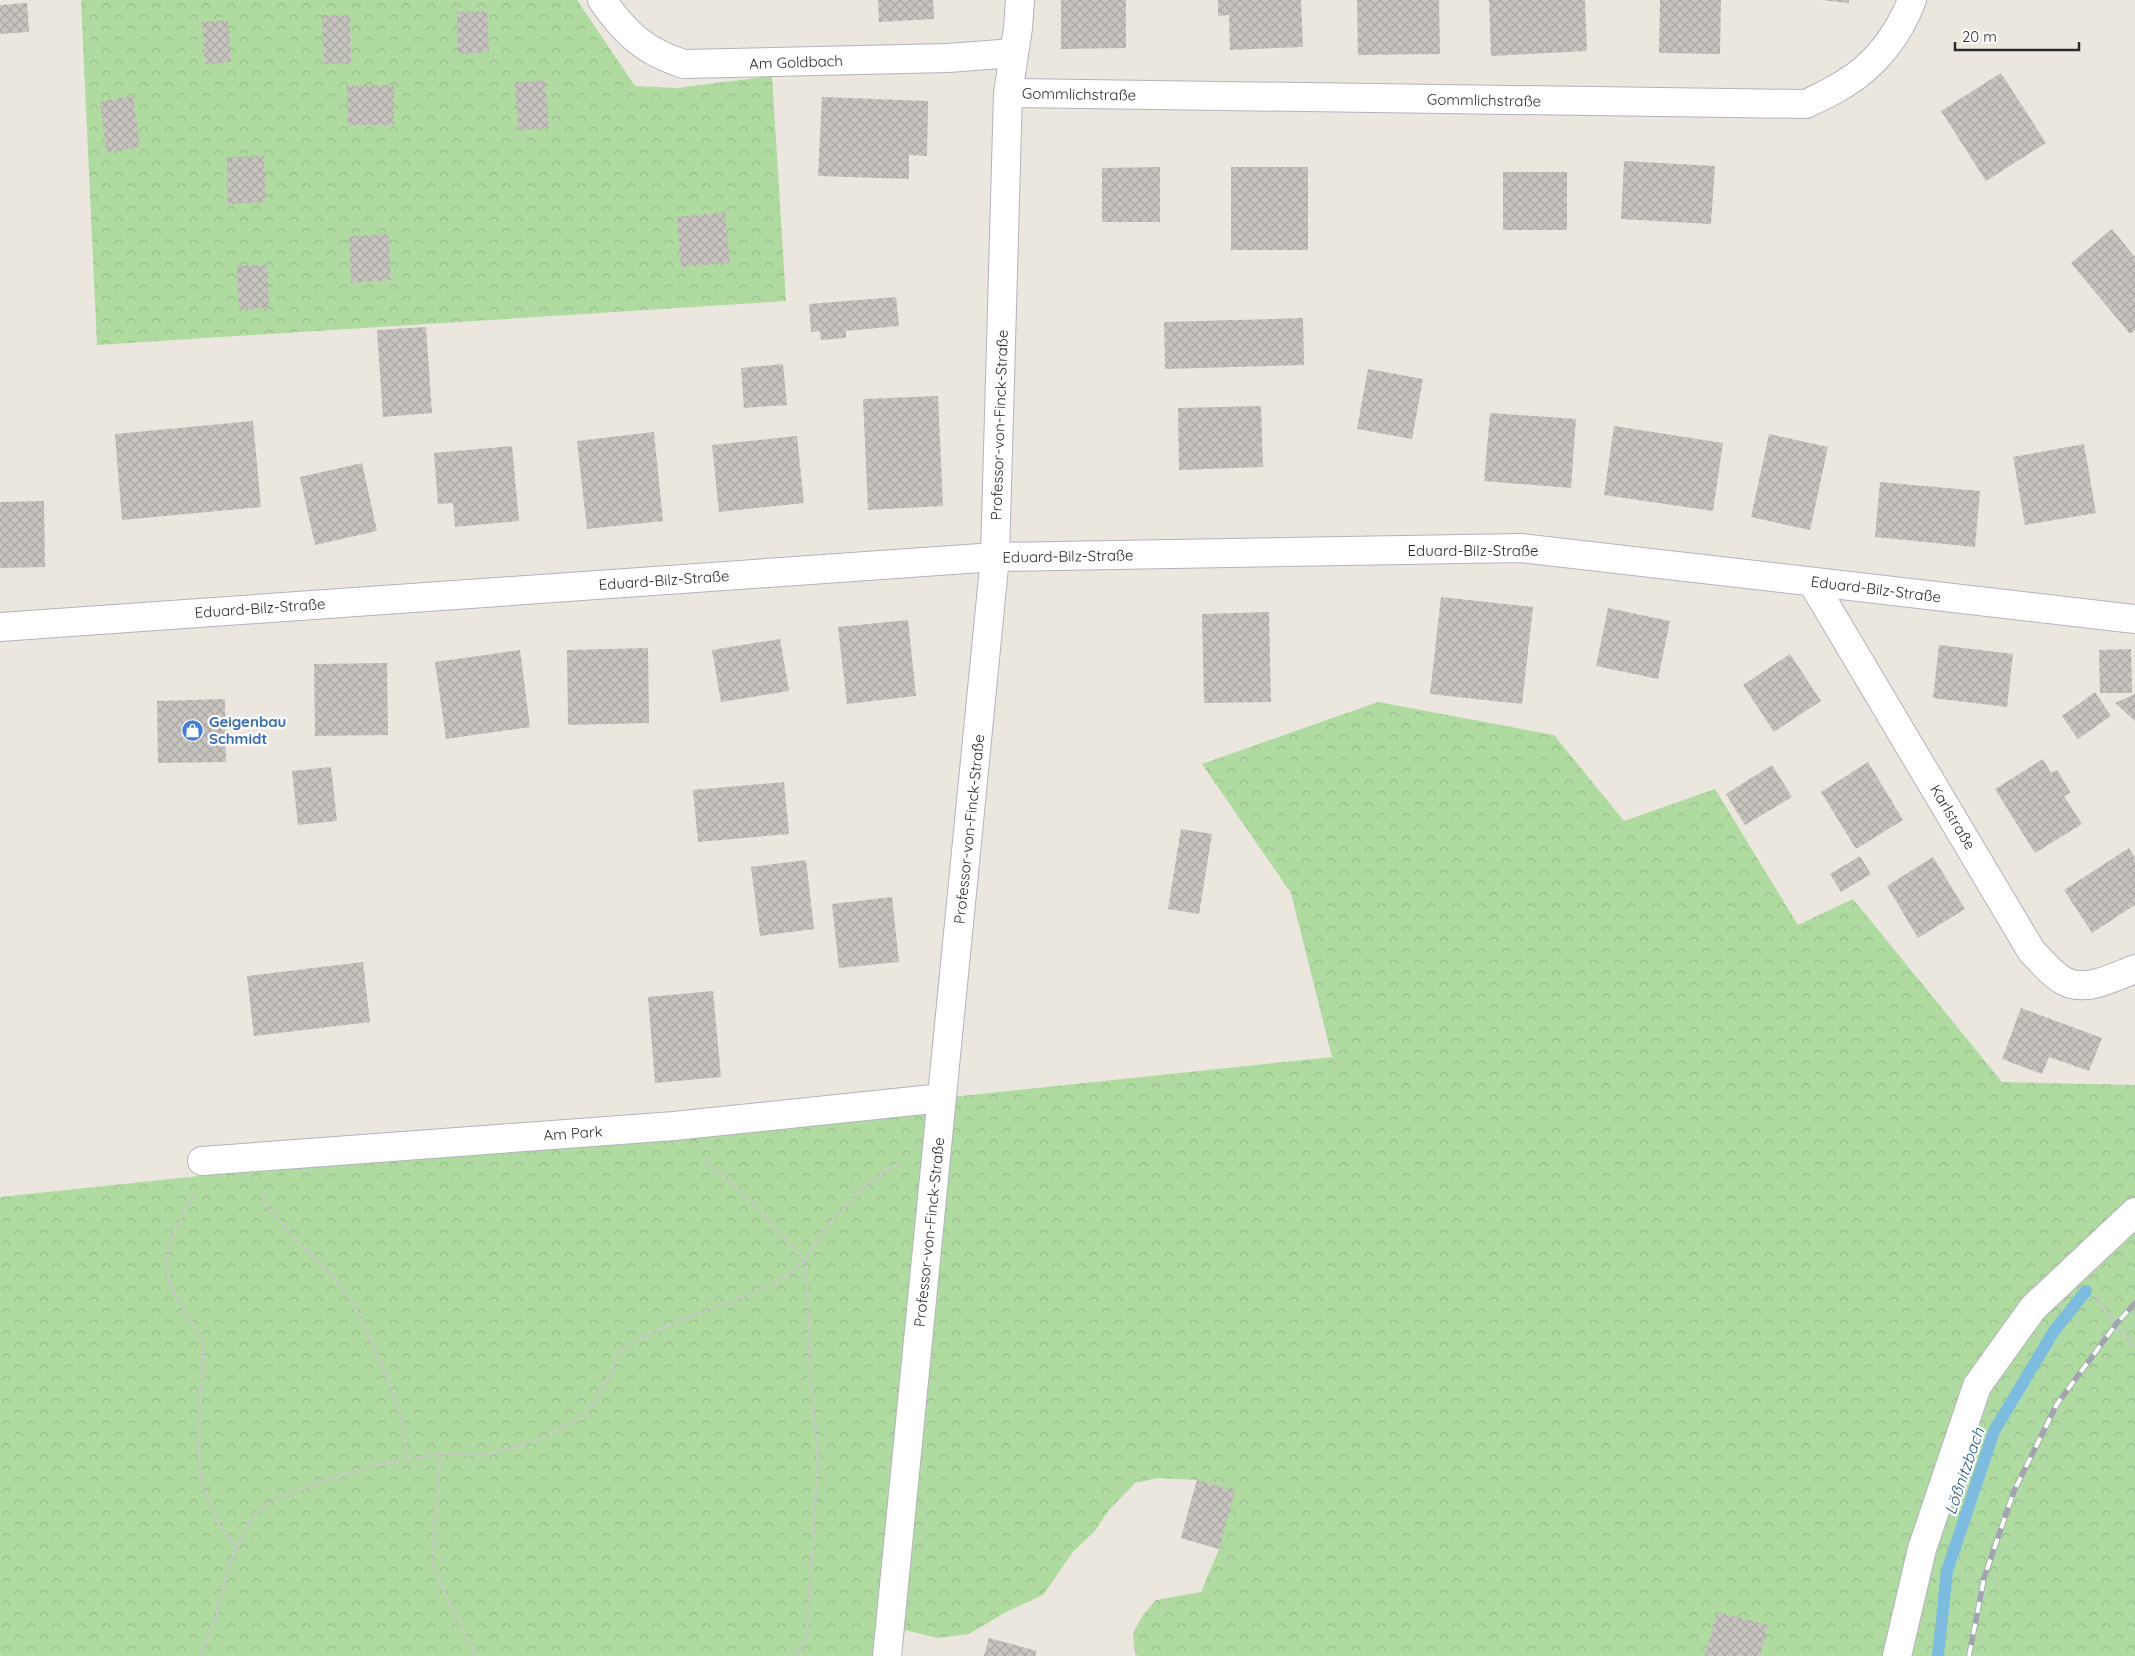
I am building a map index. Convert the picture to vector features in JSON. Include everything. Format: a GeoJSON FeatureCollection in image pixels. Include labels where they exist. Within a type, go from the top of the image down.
{"type":"FeatureCollection","features":[{"type":"Feature","properties":{"kind":"street","name":"Am Goldbach"},"geometry":{"type":"LineString","coordinates":[[602,0],[621,25],[642,45],[664,58],[684,64],[948,58],[1014,53]]}},
{"type":"Feature","properties":{"kind":"street","name":"Professor-von-Finck-Straße"},"geometry":{"type":"LineString","coordinates":[[887,1656],[995,557],[1008,93],[1020,0]]}},
{"type":"Feature","properties":{"kind":"street","name":"Gommlichstraße"},"geometry":{"type":"LineString","coordinates":[[1008,93],[1806,104],[1845,84],[1879,56],[1904,20],[1912,0]]}},
{"type":"Feature","properties":{"kind":"street","name":"Eduard-Bilz-Straße"},"geometry":{"type":"LineString","coordinates":[[0,626],[995,557],[1521,548],[2135,619]]}},
{"type":"Feature","properties":{"kind":"street","name":"Karlstraße"},"geometry":{"type":"LineString","coordinates":[[1812,582],[2032,952],[2063,981],[2077,986],[2098,983],[2135,969]]}},
{"type":"Feature","properties":{"kind":"street","name":"Am Park"},"geometry":{"type":"LineString","coordinates":[[202,1161],[674,1126],[942,1098]]}},
{"type":"Feature","properties":{"kind":"street"},"geometry":{"type":"LineString","coordinates":[[1897,1656],[1922,1549],[1977,1386],[2033,1308],[2135,1212]]}},
{"type":"Feature","properties":{"kind":"path"},"geometry":{"type":"LineString","coordinates":[[674,1126],[691,1149],[756,1206],[804,1261],[809,1311],[810,1374],[818,1456],[806,1635],[796,1656]]}},
{"type":"Feature","properties":{"kind":"path"},"geometry":{"type":"LineString","coordinates":[[257,1157],[267,1206],[296,1240],[332,1276],[357,1309],[393,1392],[401,1418],[407,1459]]}},
{"type":"Feature","properties":{"kind":"path"},"geometry":{"type":"LineString","coordinates":[[200,1656],[216,1617],[229,1566],[251,1518],[274,1499],[332,1478],[407,1459],[440,1454],[488,1455],[536,1441],[586,1415],[606,1382],[620,1352],[643,1336],[752,1294],[792,1274],[804,1261],[828,1225],[858,1193],[888,1169],[917,1159],[936,1158]]}},
{"type":"Feature","properties":{"kind":"path"},"geometry":{"type":"LineString","coordinates":[[202,1161],[190,1205],[172,1237],[165,1261],[171,1288],[203,1342],[204,1371],[199,1407],[198,1445],[203,1488],[219,1524],[237,1549]]}},
{"type":"Feature","properties":{"kind":"path"},"geometry":{"type":"LineString","coordinates":[[2088,1257],[2094,1275],[2099,1302],[2135,1348]]}},
{"type":"Feature","properties":{"kind":"path"},"geometry":{"type":"LineString","coordinates":[[440,1454],[432,1565],[475,1656]]}},
{"type":"Feature","properties":{"kind":"green space"},"geometry":{"type":"Polygon","coordinates":[[[81,0],[577,0],[635,86],[677,88],[772,76],[786,301],[97,345],[81,0]]]}},
{"type":"Feature","properties":{"kind":"green space"},"geometry":{"type":"Polygon","coordinates":[[[1378,702],[1554,735],[1624,821],[1715,789],[1798,925],[1853,899],[2002,1082],[2135,1085],[2135,1656],[1138,1656],[1135,1654],[1133,1633],[1143,1615],[1156,1600],[1201,1592],[1219,1549],[1181,1538],[1197,1480],[1158,1478],[1135,1483],[1109,1510],[1094,1532],[1073,1552],[1043,1595],[1006,1612],[969,1634],[937,1638],[905,1630],[901,1656],[0,1656],[0,1197],[1332,1057],[1291,893],[1202,764],[1378,702]]]}},
{"type":"Feature","properties":{"kind":"building"},"geometry":{"type":"Polygon","coordinates":[[[878,0],[933,0],[934,19],[879,22],[878,0]]]}},
{"type":"Feature","properties":{"kind":"building"},"geometry":{"type":"Polygon","coordinates":[[[1061,0],[1126,0],[1126,48],[1061,49],[1061,0]]]}},
{"type":"Feature","properties":{"kind":"building"},"geometry":{"type":"Polygon","coordinates":[[[1218,0],[1301,0],[1303,47],[1230,50],[1229,15],[1218,16],[1218,0]]]}},
{"type":"Feature","properties":{"kind":"building"},"geometry":{"type":"Polygon","coordinates":[[[1357,0],[1439,0],[1440,54],[1358,55],[1357,0]]]}},
{"type":"Feature","properties":{"kind":"building"},"geometry":{"type":"Polygon","coordinates":[[[1489,0],[1585,0],[1587,51],[1491,56],[1489,0]]]}},
{"type":"Feature","properties":{"kind":"building"},"geometry":{"type":"Polygon","coordinates":[[[1660,0],[1721,0],[1720,54],[1659,53],[1660,0]]]}},
{"type":"Feature","properties":{"kind":"building"},"geometry":{"type":"Polygon","coordinates":[[[1821,0],[1849,0],[1849,3],[1821,0]]]}},
{"type":"Feature","properties":{"kind":"building"},"geometry":{"type":"Polygon","coordinates":[[[27,3],[29,32],[0,34],[0,5],[27,3]]]}},
{"type":"Feature","properties":{"kind":"building"},"geometry":{"type":"Polygon","coordinates":[[[487,11],[489,52],[458,54],[457,12],[487,11]]]}},
{"type":"Feature","properties":{"kind":"building"},"geometry":{"type":"Polygon","coordinates":[[[322,15],[350,15],[351,63],[324,64],[322,15]]]}},
{"type":"Feature","properties":{"kind":"building"},"geometry":{"type":"Polygon","coordinates":[[[228,20],[231,62],[205,64],[202,22],[228,20]]]}},
{"type":"Feature","properties":{"kind":"building"},"geometry":{"type":"Polygon","coordinates":[[[2001,73],[2046,143],[1986,181],[1941,111],[2001,73]]]}},
{"type":"Feature","properties":{"kind":"building"},"geometry":{"type":"Polygon","coordinates":[[[545,80],[549,128],[518,130],[515,83],[545,80]]]}},
{"type":"Feature","properties":{"kind":"building"},"geometry":{"type":"Polygon","coordinates":[[[394,85],[394,125],[348,125],[347,86],[394,85]]]}},
{"type":"Feature","properties":{"kind":"building"},"geometry":{"type":"Polygon","coordinates":[[[133,96],[140,147],[106,152],[100,101],[133,96]]]}},
{"type":"Feature","properties":{"kind":"building"},"geometry":{"type":"Polygon","coordinates":[[[822,97],[928,101],[927,156],[909,155],[909,179],[818,176],[822,97]]]}},
{"type":"Feature","properties":{"kind":"building"},"geometry":{"type":"Polygon","coordinates":[[[264,156],[266,202],[228,204],[227,157],[264,156]]]}},
{"type":"Feature","properties":{"kind":"building"},"geometry":{"type":"Polygon","coordinates":[[[1624,161],[1715,166],[1711,224],[1621,219],[1624,161]]]}},
{"type":"Feature","properties":{"kind":"building"},"geometry":{"type":"Polygon","coordinates":[[[1160,167],[1160,222],[1102,222],[1102,168],[1160,167]]]}},
{"type":"Feature","properties":{"kind":"building"},"geometry":{"type":"Polygon","coordinates":[[[1231,167],[1308,167],[1308,250],[1231,250],[1231,167]]]}},
{"type":"Feature","properties":{"kind":"building"},"geometry":{"type":"Polygon","coordinates":[[[1503,172],[1567,172],[1567,230],[1503,230],[1503,172]]]}},
{"type":"Feature","properties":{"kind":"building"},"geometry":{"type":"Polygon","coordinates":[[[725,212],[730,263],[681,267],[677,217],[725,212]]]}},
{"type":"Feature","properties":{"kind":"building"},"geometry":{"type":"Polygon","coordinates":[[[2112,229],[2135,257],[2135,330],[2130,334],[2071,263],[2112,229]]]}},
{"type":"Feature","properties":{"kind":"building"},"geometry":{"type":"Polygon","coordinates":[[[388,234],[391,280],[351,283],[349,236],[388,234]]]}},
{"type":"Feature","properties":{"kind":"building"},"geometry":{"type":"Polygon","coordinates":[[[267,265],[269,308],[239,309],[237,266],[267,265]]]}},
{"type":"Feature","properties":{"kind":"building"},"geometry":{"type":"Polygon","coordinates":[[[896,297],[899,326],[846,331],[846,338],[821,340],[820,331],[811,332],[809,304],[896,297]]]}},
{"type":"Feature","properties":{"kind":"building"},"geometry":{"type":"Polygon","coordinates":[[[1303,318],[1304,365],[1165,369],[1164,322],[1303,318]]]}},
{"type":"Feature","properties":{"kind":"building"},"geometry":{"type":"Polygon","coordinates":[[[426,327],[432,413],[383,417],[377,330],[426,327]]]}},
{"type":"Feature","properties":{"kind":"building"},"geometry":{"type":"Polygon","coordinates":[[[783,364],[787,405],[744,408],[741,368],[783,364]]]}},
{"type":"Feature","properties":{"kind":"building"},"geometry":{"type":"Polygon","coordinates":[[[1368,369],[1423,379],[1412,439],[1357,429],[1368,369]]]}},
{"type":"Feature","properties":{"kind":"building"},"geometry":{"type":"Polygon","coordinates":[[[938,396],[943,506],[868,510],[863,399],[938,396]]]}},
{"type":"Feature","properties":{"kind":"building"},"geometry":{"type":"Polygon","coordinates":[[[1261,406],[1263,467],[1179,470],[1178,408],[1261,406]]]}},
{"type":"Feature","properties":{"kind":"building"},"geometry":{"type":"Polygon","coordinates":[[[1490,413],[1576,419],[1571,488],[1484,481],[1490,413]]]}},
{"type":"Feature","properties":{"kind":"building"},"geometry":{"type":"Polygon","coordinates":[[[253,421],[261,507],[122,520],[115,434],[253,421]]]}},
{"type":"Feature","properties":{"kind":"building"},"geometry":{"type":"Polygon","coordinates":[[[1614,426],[1723,443],[1713,511],[1604,495],[1614,426]]]}},
{"type":"Feature","properties":{"kind":"building"},"geometry":{"type":"Polygon","coordinates":[[[654,432],[663,521],[587,529],[577,441],[654,432]]]}},
{"type":"Feature","properties":{"kind":"building"},"geometry":{"type":"Polygon","coordinates":[[[1769,434],[1828,447],[1810,530],[1751,517],[1769,434]]]}},
{"type":"Feature","properties":{"kind":"building"},"geometry":{"type":"Polygon","coordinates":[[[797,436],[804,503],[719,512],[712,445],[797,436]]]}},
{"type":"Feature","properties":{"kind":"building"},"geometry":{"type":"Polygon","coordinates":[[[2084,444],[2096,513],[2025,525],[2013,457],[2084,444]]]}},
{"type":"Feature","properties":{"kind":"building"},"geometry":{"type":"Polygon","coordinates":[[[512,446],[519,521],[455,527],[453,503],[438,504],[434,453],[512,446]]]}},
{"type":"Feature","properties":{"kind":"building"},"geometry":{"type":"Polygon","coordinates":[[[362,463],[377,531],[315,545],[300,477],[362,463]]]}},
{"type":"Feature","properties":{"kind":"building"},"geometry":{"type":"Polygon","coordinates":[[[1880,482],[1980,491],[1975,547],[1875,537],[1880,482]]]}},
{"type":"Feature","properties":{"kind":"building"},"geometry":{"type":"Polygon","coordinates":[[[44,501],[45,567],[0,568],[0,502],[44,501]]]}},
{"type":"Feature","properties":{"kind":"building"},"geometry":{"type":"Polygon","coordinates":[[[1441,597],[1533,607],[1522,704],[1430,694],[1441,597]]]}},
{"type":"Feature","properties":{"kind":"building"},"geometry":{"type":"Polygon","coordinates":[[[1608,608],[1670,621],[1658,679],[1596,666],[1608,608]]]}},
{"type":"Feature","properties":{"kind":"building"},"geometry":{"type":"Polygon","coordinates":[[[1269,612],[1271,702],[1204,703],[1202,614],[1269,612]]]}},
{"type":"Feature","properties":{"kind":"building"},"geometry":{"type":"Polygon","coordinates":[[[908,620],[916,696],[847,704],[838,627],[908,620]]]}},
{"type":"Feature","properties":{"kind":"building"},"geometry":{"type":"Polygon","coordinates":[[[780,639],[789,691],[721,702],[712,650],[780,639]]]}},
{"type":"Feature","properties":{"kind":"building"},"geometry":{"type":"Polygon","coordinates":[[[1939,645],[2013,654],[2007,707],[1933,698],[1939,645]]]}},
{"type":"Feature","properties":{"kind":"building"},"geometry":{"type":"Polygon","coordinates":[[[648,648],[649,723],[568,725],[567,650],[648,648]]]}},
{"type":"Feature","properties":{"kind":"building"},"geometry":{"type":"Polygon","coordinates":[[[2131,649],[2132,693],[2100,693],[2099,650],[2131,649]]]}},
{"type":"Feature","properties":{"kind":"building"},"geometry":{"type":"Polygon","coordinates":[[[520,650],[530,727],[446,739],[435,662],[520,650]]]}},
{"type":"Feature","properties":{"kind":"building"},"geometry":{"type":"Polygon","coordinates":[[[1790,654],[1821,701],[1774,732],[1743,685],[1790,654]]]}},
{"type":"Feature","properties":{"kind":"building"},"geometry":{"type":"Polygon","coordinates":[[[387,663],[388,735],[315,736],[314,664],[387,663]]]}},
{"type":"Feature","properties":{"kind":"building"},"geometry":{"type":"Polygon","coordinates":[[[2095,692],[2111,716],[2078,739],[2062,716],[2095,692]]]}},
{"type":"Feature","properties":{"kind":"building"},"geometry":{"type":"Polygon","coordinates":[[[2135,694],[2135,721],[2115,703],[2135,694]]]}},
{"type":"Feature","properties":{"kind":"building"},"geometry":{"type":"Polygon","coordinates":[[[225,699],[226,762],[158,763],[157,701],[225,699]]]}},
{"type":"Feature","properties":{"kind":"building"},"geometry":{"type":"Polygon","coordinates":[[[2043,759],[2051,773],[2057,770],[2071,793],[2064,796],[2082,824],[2035,853],[1995,789],[2043,759]]]}},
{"type":"Feature","properties":{"kind":"building"},"geometry":{"type":"Polygon","coordinates":[[[1868,762],[1903,820],[1856,849],[1821,792],[1868,762]]]}},
{"type":"Feature","properties":{"kind":"building"},"geometry":{"type":"Polygon","coordinates":[[[1772,765],[1792,797],[1745,825],[1726,794],[1772,765]]]}},
{"type":"Feature","properties":{"kind":"building"},"geometry":{"type":"Polygon","coordinates":[[[331,767],[337,821],[298,825],[292,771],[331,767]]]}},
{"type":"Feature","properties":{"kind":"building"},"geometry":{"type":"Polygon","coordinates":[[[784,782],[789,834],[698,842],[693,790],[784,782]]]}},
{"type":"Feature","properties":{"kind":"building"},"geometry":{"type":"Polygon","coordinates":[[[1181,829],[1212,834],[1199,914],[1168,909],[1181,829]]]}},
{"type":"Feature","properties":{"kind":"building"},"geometry":{"type":"Polygon","coordinates":[[[2129,848],[2135,858],[2135,905],[2092,933],[2064,890],[2129,848]]]}},
{"type":"Feature","properties":{"kind":"building"},"geometry":{"type":"Polygon","coordinates":[[[1860,856],[1871,874],[1841,892],[1830,874],[1860,856]]]}},
{"type":"Feature","properties":{"kind":"building"},"geometry":{"type":"Polygon","coordinates":[[[1933,857],[1965,909],[1918,938],[1887,886],[1933,857]]]}},
{"type":"Feature","properties":{"kind":"building"},"geometry":{"type":"Polygon","coordinates":[[[806,860],[814,929],[760,936],[751,867],[806,860]]]}},
{"type":"Feature","properties":{"kind":"building"},"geometry":{"type":"Polygon","coordinates":[[[892,897],[899,962],[839,968],[832,904],[892,897]]]}},
{"type":"Feature","properties":{"kind":"building"},"geometry":{"type":"Polygon","coordinates":[[[363,962],[370,1022],[254,1036],[247,976],[363,962]]]}},
{"type":"Feature","properties":{"kind":"building"},"geometry":{"type":"Polygon","coordinates":[[[713,991],[721,1077],[655,1083],[648,997],[713,991]]]}},
{"type":"Feature","properties":{"kind":"building"},"geometry":{"type":"Polygon","coordinates":[[[2021,1008],[2102,1038],[2089,1071],[2049,1057],[2042,1074],[2002,1059],[2021,1008]]]}},
{"type":"Feature","properties":{"kind":"building"},"geometry":{"type":"Polygon","coordinates":[[[1197,1480],[1235,1491],[1219,1549],[1181,1538],[1197,1480]]]}},
{"type":"Feature","properties":{"kind":"building"},"geometry":{"type":"Polygon","coordinates":[[[1717,1612],[1768,1625],[1760,1656],[1705,1656],[1717,1612]]]}},
{"type":"Feature","properties":{"kind":"building"},"geometry":{"type":"Polygon","coordinates":[[[989,1638],[1037,1651],[1035,1656],[984,1656],[989,1638]]]}},
{"type":"Feature","properties":{"kind":"waterway","name":"Lößnitzbach"},"geometry":{"type":"LineString","coordinates":[[1938,1656],[1947,1571],[1994,1431],[2054,1331],[2086,1291]]}},
{"type":"Feature","properties":{"kind":"railway"},"geometry":{"type":"LineString","coordinates":[[1969,1656],[1984,1578],[2014,1491],[2057,1404],[2117,1323],[2135,1303]]}},
{"type":"Feature","properties":{"kind":"place","name":"Geigenbau Schmidt"},"geometry":{"type":"Point","coordinates":[193,730]}}]}
